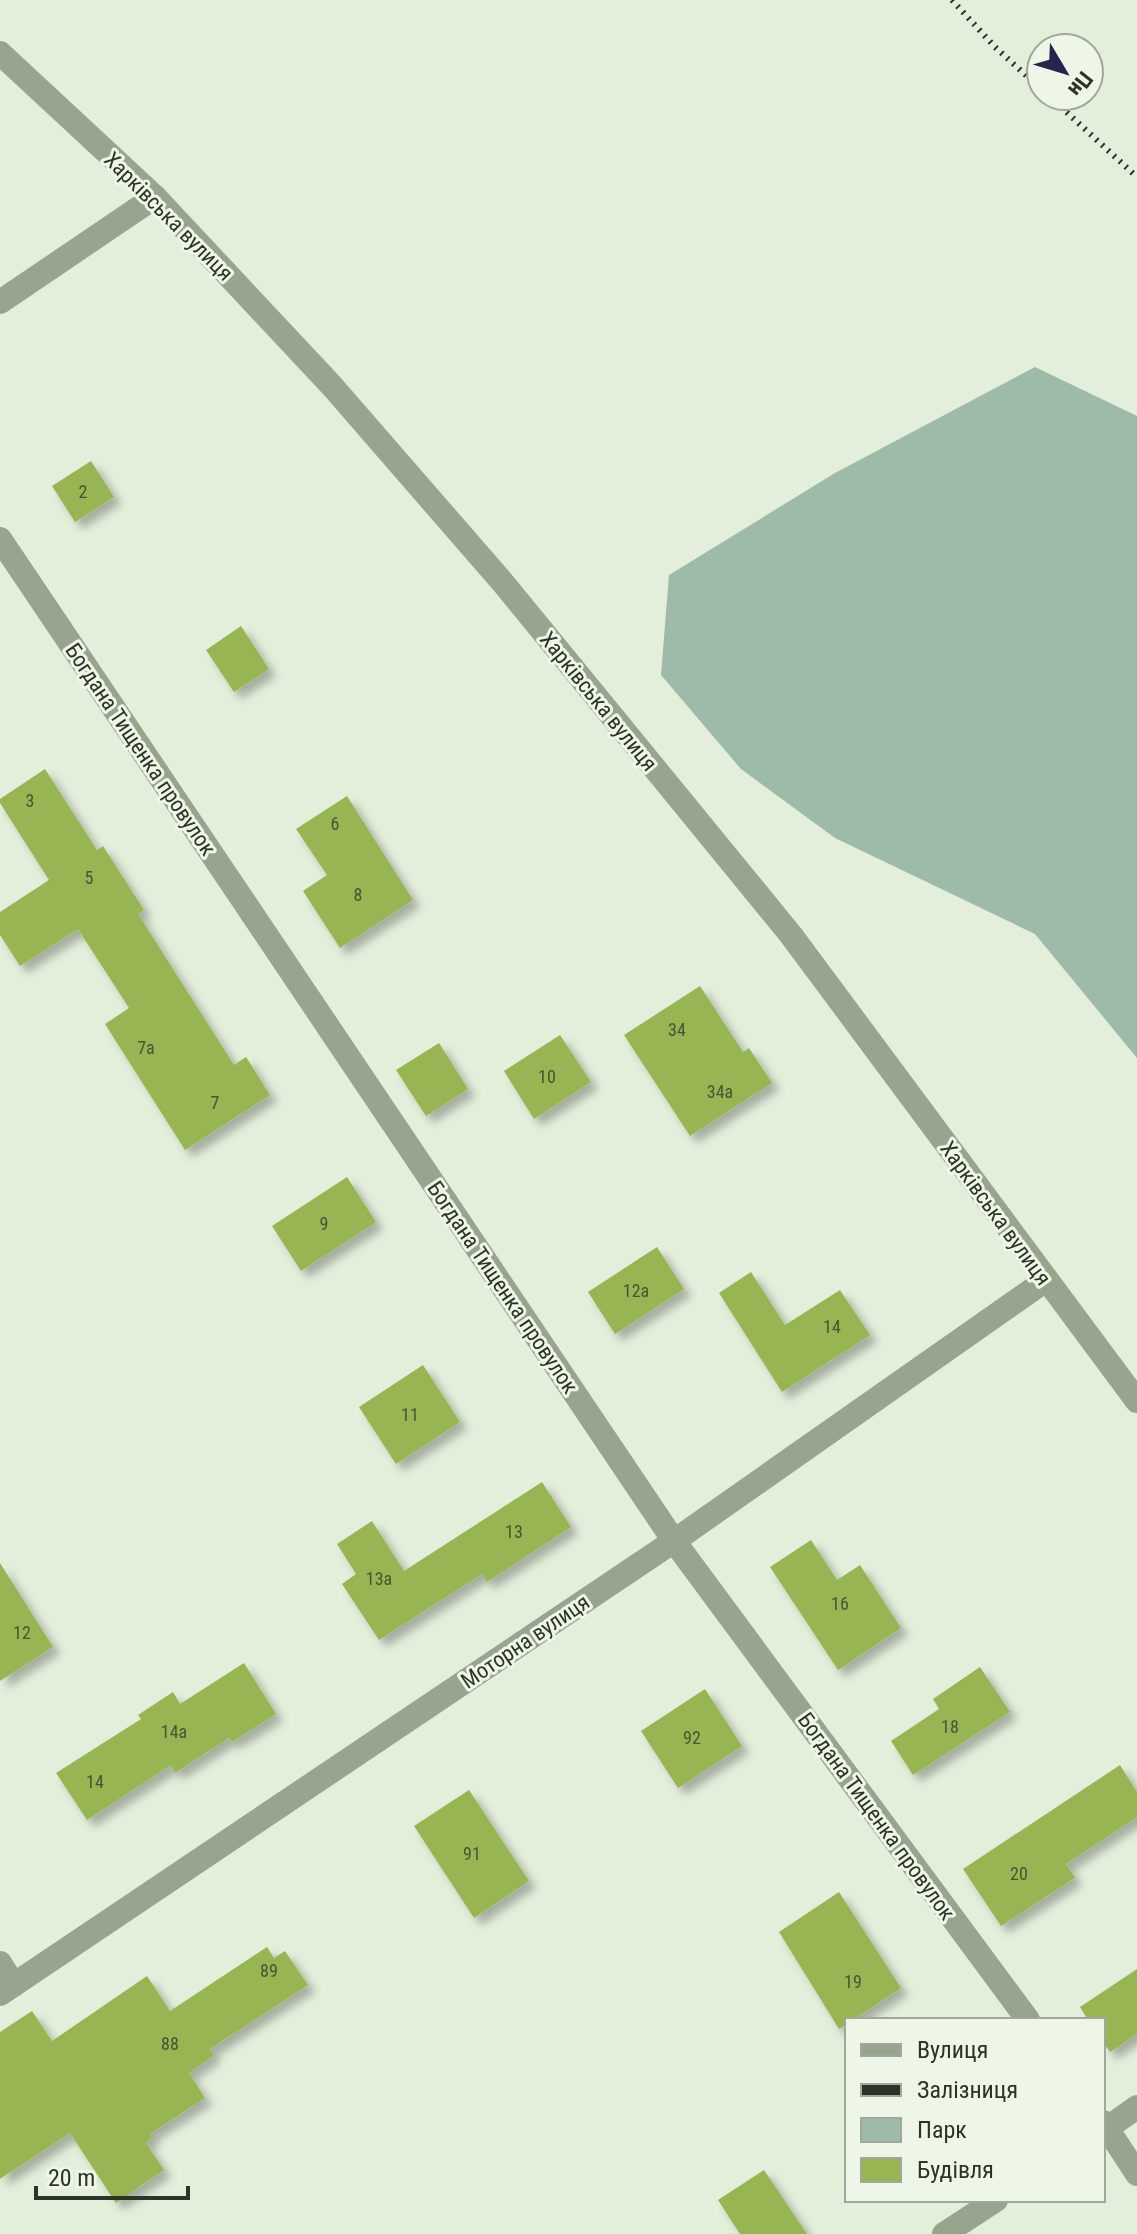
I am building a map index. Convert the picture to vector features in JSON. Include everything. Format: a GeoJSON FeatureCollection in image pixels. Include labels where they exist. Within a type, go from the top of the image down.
{"type":"FeatureCollection","features":[{"type":"Feature","properties":{"kind":"street","name":"Харківська вулиця"},"geometry":{"type":"LineString","coordinates":[[0,53],[155,197],[332,386],[504,584],[791,935],[1137,1401]]}},
{"type":"Feature","properties":{"kind":"street"},"geometry":{"type":"LineString","coordinates":[[0,302],[155,197]]}},
{"type":"Feature","properties":{"kind":"street","name":"Богдана Тищенка провулок"},"geometry":{"type":"LineString","coordinates":[[0,539],[674,1541],[1027,2018]]}},
{"type":"Feature","properties":{"kind":"street","name":"Моторна вулиця"},"geometry":{"type":"LineString","coordinates":[[7,1989],[674,1541],[1046,1280]]}},
{"type":"Feature","properties":{"kind":"street"},"geometry":{"type":"LineString","coordinates":[[0,1963],[7,1989]]}},
{"type":"Feature","properties":{"kind":"street"},"geometry":{"type":"LineString","coordinates":[[1105,2126],[1137,2107]]}},
{"type":"Feature","properties":{"kind":"street"},"geometry":{"type":"LineString","coordinates":[[1105,2128],[1137,2174]]}},
{"type":"Feature","properties":{"kind":"street"},"geometry":{"type":"LineString","coordinates":[[944,2234],[993,2202]]}},
{"type":"Feature","properties":{"kind":"green space"},"geometry":{"type":"Polygon","coordinates":[[[1035,367],[1137,416],[1137,1058],[1035,934],[835,838],[741,769],[661,675],[669,575],[835,473],[1035,367]]]}},
{"type":"Feature","properties":{"kind":"building"},"geometry":{"type":"Polygon","coordinates":[[[91,461],[114,497],[75,522],[52,486],[91,461]]]}},
{"type":"Feature","properties":{"kind":"building"},"geometry":{"type":"Polygon","coordinates":[[[241,626],[269,669],[234,692],[206,650],[241,626]]]}},
{"type":"Feature","properties":{"kind":"building"},"geometry":{"type":"Polygon","coordinates":[[[45,769],[97,850],[103,846],[144,910],[138,914],[234,1065],[246,1057],[270,1095],[185,1150],[105,1024],[129,1008],[78,929],[20,966],[0,935],[0,912],[49,880],[0,799],[45,769]]]}},
{"type":"Feature","properties":{"kind":"building"},"geometry":{"type":"Polygon","coordinates":[[[347,796],[413,900],[340,948],[303,891],[327,875],[296,829],[347,796]]]}},
{"type":"Feature","properties":{"kind":"building"},"geometry":{"type":"Polygon","coordinates":[[[700,986],[743,1052],[749,1048],[772,1083],[690,1136],[624,1035],[700,986]]]}},
{"type":"Feature","properties":{"kind":"building"},"geometry":{"type":"Polygon","coordinates":[[[560,1035],[591,1082],[534,1119],[504,1071],[560,1035]]]}},
{"type":"Feature","properties":{"kind":"building"},"geometry":{"type":"Polygon","coordinates":[[[439,1043],[468,1089],[426,1116],[396,1070],[439,1043]]]}},
{"type":"Feature","properties":{"kind":"building"},"geometry":{"type":"Polygon","coordinates":[[[347,1177],[376,1222],[301,1271],[272,1226],[347,1177]]]}},
{"type":"Feature","properties":{"kind":"building"},"geometry":{"type":"Polygon","coordinates":[[[657,1247],[684,1289],[615,1334],[588,1292],[657,1247]]]}},
{"type":"Feature","properties":{"kind":"building"},"geometry":{"type":"Polygon","coordinates":[[[751,1272],[785,1325],[840,1290],[870,1335],[782,1392],[719,1293],[751,1272]]]}},
{"type":"Feature","properties":{"kind":"building"},"geometry":{"type":"Polygon","coordinates":[[[423,1365],[460,1422],[396,1464],[359,1407],[423,1365]]]}},
{"type":"Feature","properties":{"kind":"building"},"geometry":{"type":"Polygon","coordinates":[[[542,1482],[571,1527],[487,1582],[482,1574],[379,1640],[342,1584],[356,1574],[337,1544],[372,1521],[404,1571],[542,1482]]]}},
{"type":"Feature","properties":{"kind":"building"},"geometry":{"type":"Polygon","coordinates":[[[811,1540],[837,1580],[860,1565],[901,1628],[838,1670],[770,1567],[811,1540]]]}},
{"type":"Feature","properties":{"kind":"building"},"geometry":{"type":"Polygon","coordinates":[[[0,1563],[53,1647],[0,1681],[0,1563]]]}},
{"type":"Feature","properties":{"kind":"building"},"geometry":{"type":"Polygon","coordinates":[[[244,1663],[276,1714],[232,1742],[229,1738],[175,1773],[171,1765],[87,1820],[56,1773],[141,1719],[138,1715],[173,1692],[180,1704],[244,1663]]]}},
{"type":"Feature","properties":{"kind":"building"},"geometry":{"type":"Polygon","coordinates":[[[980,1667],[1010,1712],[913,1775],[891,1741],[939,1709],[933,1699],[980,1667]]]}},
{"type":"Feature","properties":{"kind":"building"},"geometry":{"type":"Polygon","coordinates":[[[705,1689],[742,1746],[678,1788],[641,1731],[705,1689]]]}},
{"type":"Feature","properties":{"kind":"building"},"geometry":{"type":"Polygon","coordinates":[[[1120,1765],[1137,1792],[1137,1817],[1066,1864],[1075,1878],[1001,1926],[963,1869],[1120,1765]]]}},
{"type":"Feature","properties":{"kind":"building"},"geometry":{"type":"Polygon","coordinates":[[[469,1790],[529,1881],[474,1918],[414,1826],[469,1790]]]}},
{"type":"Feature","properties":{"kind":"building"},"geometry":{"type":"Polygon","coordinates":[[[839,1892],[901,1988],[856,2018],[845,2018],[845,2025],[839,2029],[779,1932],[839,1892]]]}},
{"type":"Feature","properties":{"kind":"building"},"geometry":{"type":"Polygon","coordinates":[[[267,1947],[274,1958],[285,1951],[308,1985],[210,2049],[214,2055],[189,2073],[205,2098],[150,2134],[152,2138],[146,2143],[164,2170],[116,2203],[70,2133],[0,2179],[0,2032],[32,2011],[52,2041],[147,1976],[170,2011],[267,1947]]]}},
{"type":"Feature","properties":{"kind":"building"},"geometry":{"type":"Polygon","coordinates":[[[1137,1969],[1137,2034],[1110,2052],[1105,2045],[1105,2018],[1087,2018],[1080,2007],[1137,1969]]]}},
{"type":"Feature","properties":{"kind":"building"},"geometry":{"type":"Polygon","coordinates":[[[764,2170],[807,2234],[740,2234],[718,2200],[764,2170]]]}},
{"type":"Feature","properties":{"kind":"railway"},"geometry":{"type":"LineString","coordinates":[[952,0],[1025,74]]}},
{"type":"Feature","properties":{"kind":"railway"},"geometry":{"type":"LineString","coordinates":[[1066,112],[1137,177]]}}]}
